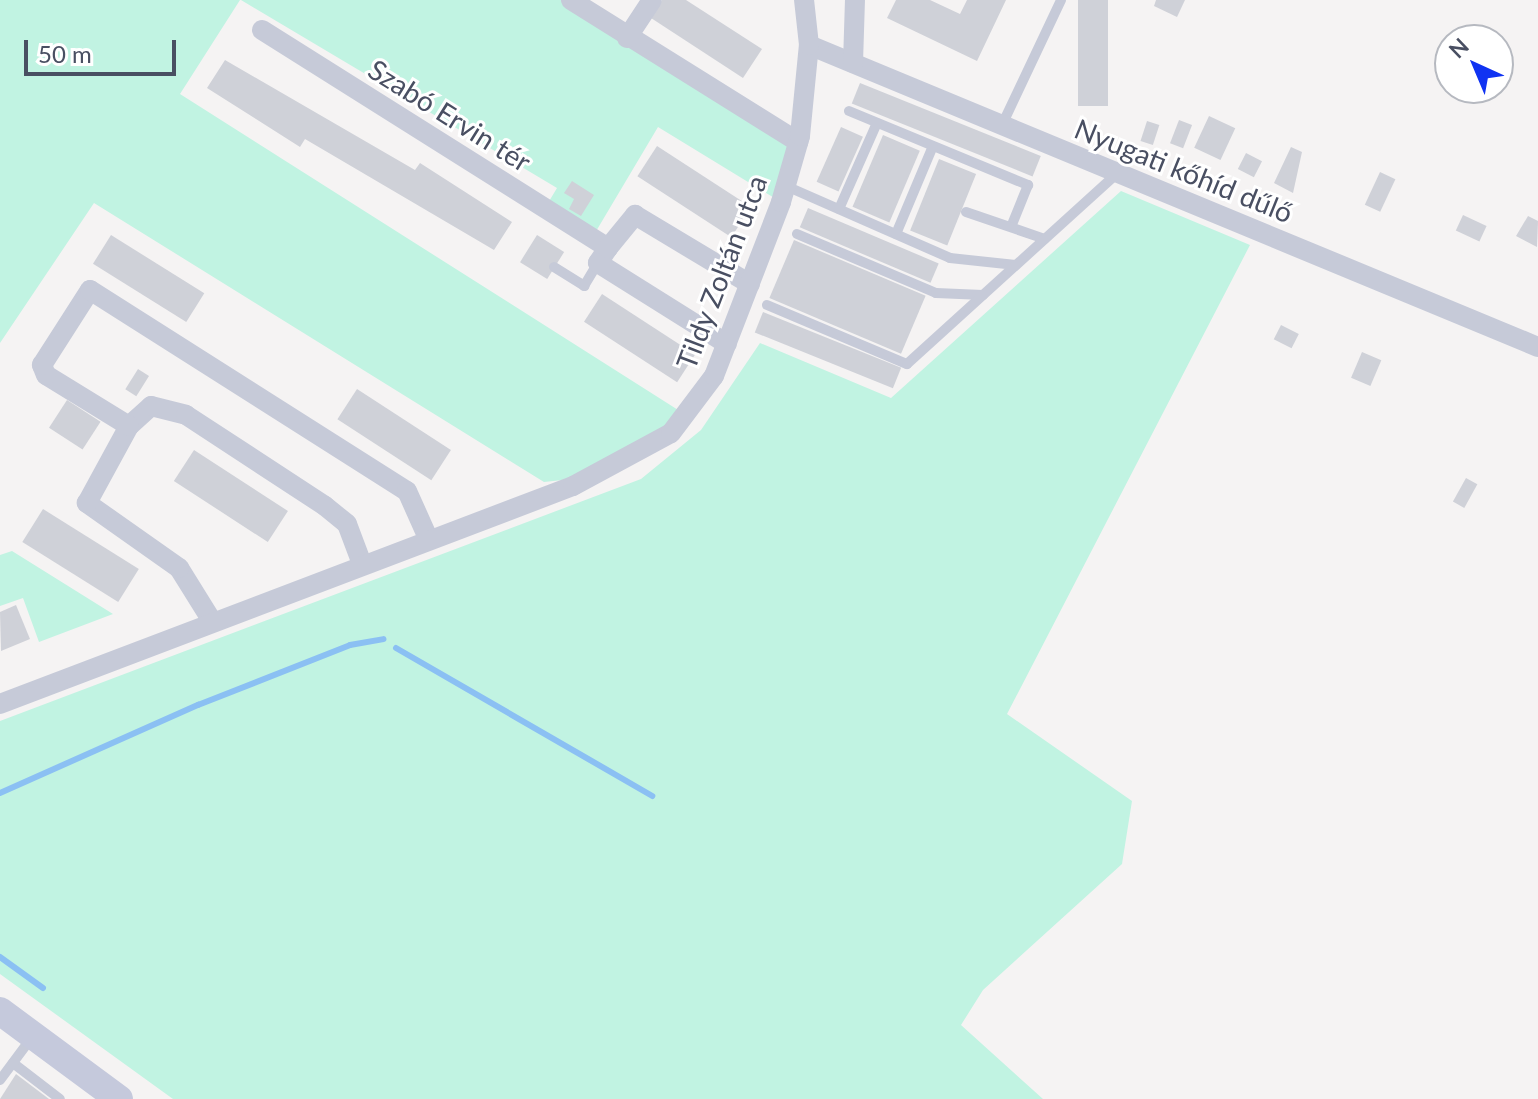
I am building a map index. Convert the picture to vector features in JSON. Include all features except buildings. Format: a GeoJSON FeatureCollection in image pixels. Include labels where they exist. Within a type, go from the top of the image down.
{"type":"FeatureCollection","features":[{"type":"Feature","properties":{"kind":"street"},"geometry":{"type":"LineString","coordinates":[[571,0],[627,38],[798,142]]}},
{"type":"Feature","properties":{"kind":"street"},"geometry":{"type":"LineString","coordinates":[[627,38],[652,0]]}},
{"type":"Feature","properties":{"kind":"street","name":"Tildy Zoltán utca"},"geometry":{"type":"LineString","coordinates":[[0,704],[641,453],[689,415],[727,344],[786,186],[798,142],[809,45],[804,0]]}},
{"type":"Feature","properties":{"kind":"street"},"geometry":{"type":"LineString","coordinates":[[853,63],[855,0]]}},
{"type":"Feature","properties":{"kind":"street","name":"Szabó Ervin tér"},"geometry":{"type":"LineString","coordinates":[[262,30],[603,256],[727,344]]}},
{"type":"Feature","properties":{"kind":"street","name":"Nyugati kőhíd dűlő"},"geometry":{"type":"LineString","coordinates":[[809,45],[1538,347]]}},
{"type":"Feature","properties":{"kind":"street"},"geometry":{"type":"LineString","coordinates":[[603,256],[635,215],[750,284]]}},
{"type":"Feature","properties":{"kind":"street"},"geometry":{"type":"LineString","coordinates":[[129,426],[46,375],[42,365],[90,290],[407,491],[428,538]]}},
{"type":"Feature","properties":{"kind":"street"},"geometry":{"type":"LineString","coordinates":[[212,621],[179,568],[87,503],[129,426],[151,406],[186,415],[347,524],[362,564]]}},
{"type":"Feature","properties":{"kind":"street"},"geometry":{"type":"LineString","coordinates":[[0,1011],[115,1098]]}},
{"type":"Feature","properties":{"kind":"lane"},"geometry":{"type":"LineString","coordinates":[[1002,125],[1061,0]]}},
{"type":"Feature","properties":{"kind":"lane"},"geometry":{"type":"LineString","coordinates":[[849,111],[1028,185],[1011,227]]}},
{"type":"Feature","properties":{"kind":"lane"},"geometry":{"type":"LineString","coordinates":[[839,209],[877,123]]}},
{"type":"Feature","properties":{"kind":"lane"},"geometry":{"type":"LineString","coordinates":[[896,234],[933,146]]}},
{"type":"Feature","properties":{"kind":"lane"},"geometry":{"type":"LineString","coordinates":[[767,305],[907,364],[1118,173]]}},
{"type":"Feature","properties":{"kind":"lane"},"geometry":{"type":"LineString","coordinates":[[786,186],[950,258],[1016,265]]}},
{"type":"Feature","properties":{"kind":"lane"},"geometry":{"type":"LineString","coordinates":[[966,212],[1045,239]]}},
{"type":"Feature","properties":{"kind":"lane"},"geometry":{"type":"LineString","coordinates":[[797,234],[936,293],[983,295]]}},
{"type":"Feature","properties":{"kind":"lane"},"geometry":{"type":"LineString","coordinates":[[554,267],[584,286],[603,256]]}},
{"type":"Feature","properties":{"kind":"lane"},"geometry":{"type":"LineString","coordinates":[[0,1080],[33,1036]]}},
{"type":"Feature","properties":{"kind":"lane"},"geometry":{"type":"LineString","coordinates":[[13,1063],[60,1099]]}},
{"type":"Feature","properties":{"kind":"green space"},"geometry":{"type":"Polygon","coordinates":[[[0,0],[240,0],[180,94],[686,415],[572,479],[544,482],[94,203],[0,343],[0,0]]]}},
{"type":"Feature","properties":{"kind":"green space"},"geometry":{"type":"Polygon","coordinates":[[[241,0],[571,0],[798,142],[781,202],[658,127],[592,238],[545,208],[557,188],[241,0]]]}},
{"type":"Feature","properties":{"kind":"green space"},"geometry":{"type":"Polygon","coordinates":[[[1121,191],[1250,245],[1007,714],[1132,801],[1122,864],[983,990],[961,1025],[1043,1099],[173,1099],[0,974],[0,721],[641,479],[701,430],[760,343],[891,398],[1121,191]]]}},
{"type":"Feature","properties":{"kind":"green space"},"geometry":{"type":"Polygon","coordinates":[[[12,551],[113,614],[39,642],[23,598],[0,606],[0,555],[12,551]]]}},
{"type":"Feature","properties":{"kind":"waterway"},"geometry":{"type":"LineString","coordinates":[[0,793],[198,705],[350,645],[383,639]]}},
{"type":"Feature","properties":{"kind":"waterway"},"geometry":{"type":"LineString","coordinates":[[396,648],[652,796]]}},
{"type":"Feature","properties":{"kind":"waterway"},"geometry":{"type":"LineString","coordinates":[[0,957],[43,988]]}}]}
